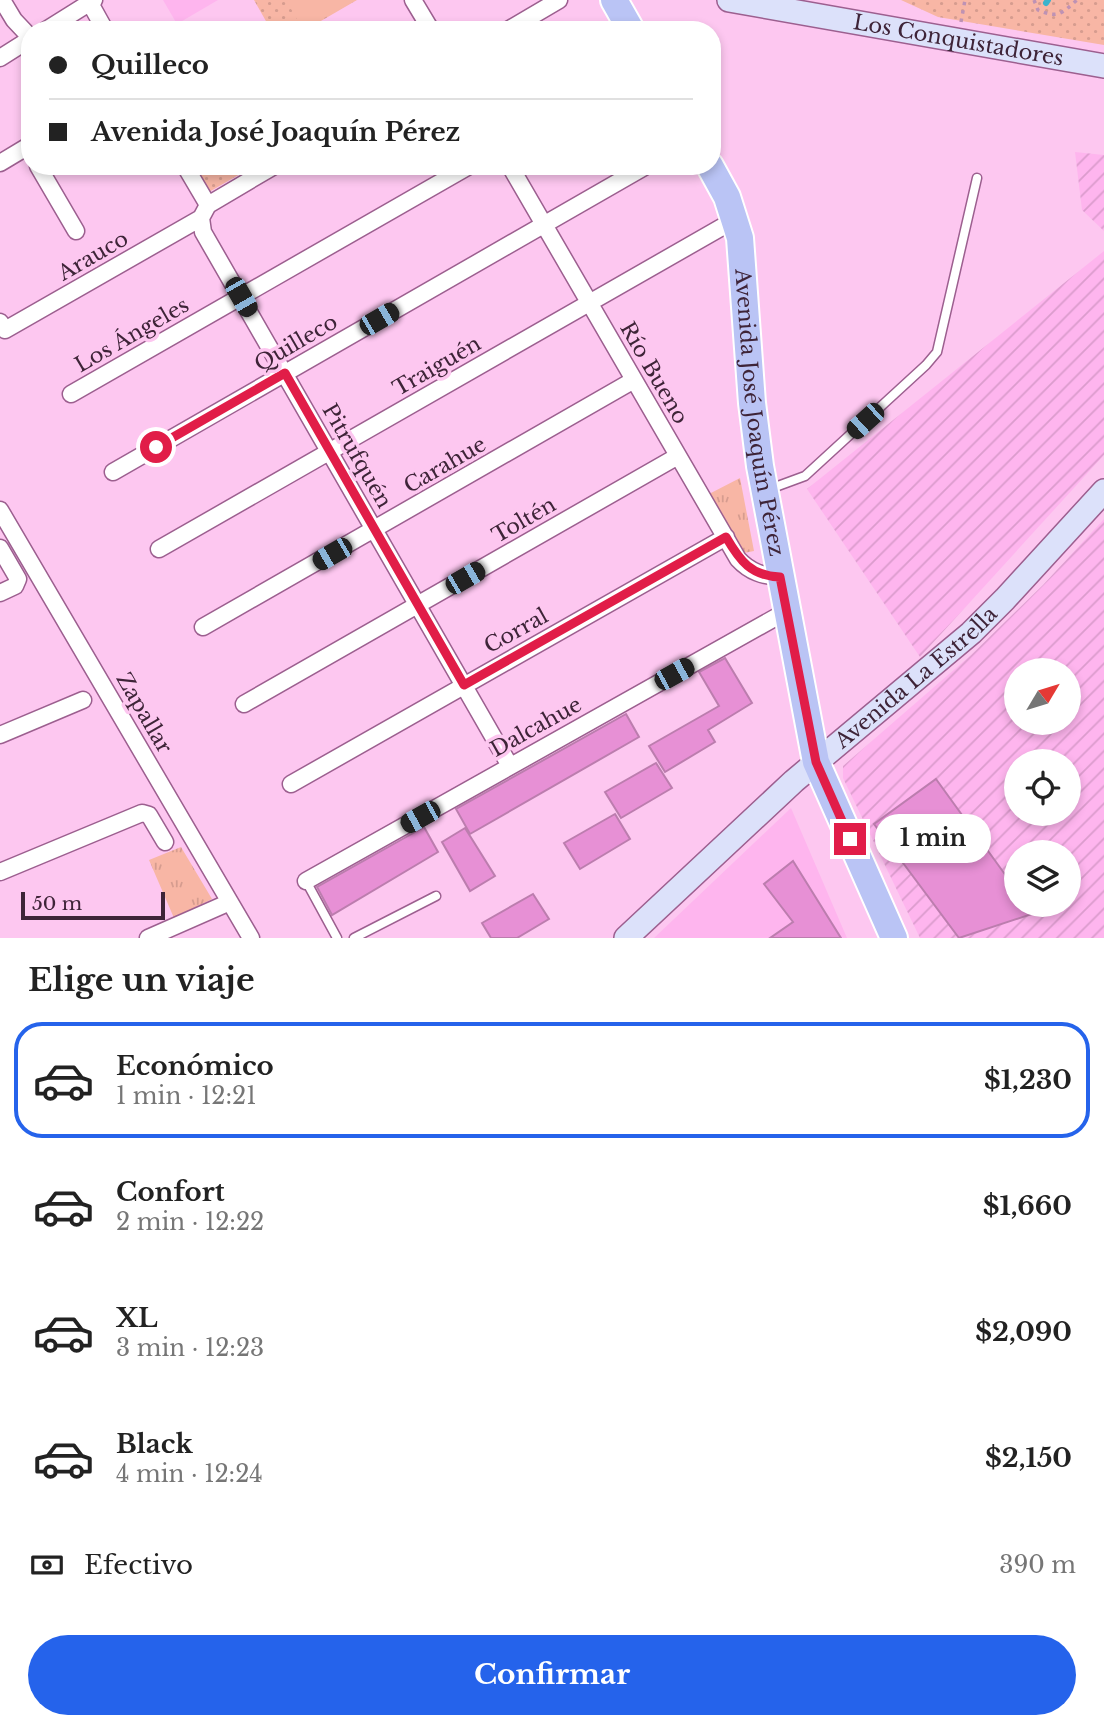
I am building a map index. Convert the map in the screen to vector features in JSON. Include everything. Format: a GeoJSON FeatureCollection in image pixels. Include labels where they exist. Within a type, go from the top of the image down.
{"type":"FeatureCollection","features":[{"type":"Feature","properties":{"kind":"main road"},"geometry":{"type":"LineString","coordinates":[[614,0],[626,21]]}},
{"type":"Feature","properties":{"kind":"main road","name":"Los Conquistadores"},"geometry":{"type":"LineString","coordinates":[[729,0],[784,5],[1104,66]]}},
{"type":"Feature","properties":{"kind":"main road","name":"Avenida José Joaquín Pérez"},"geometry":{"type":"LineString","coordinates":[[715,175],[736,219],[741,248],[755,432],[816,762],[894,938]]}},
{"type":"Feature","properties":{"kind":"main road","name":"Avenida La Estrella"},"geometry":{"type":"LineString","coordinates":[[626,938],[816,762],[971,634],[1104,491]]}},
{"type":"Feature","properties":{"kind":"street"},"geometry":{"type":"LineString","coordinates":[[2,0],[21,28]]}},
{"type":"Feature","properties":{"kind":"street"},"geometry":{"type":"LineString","coordinates":[[414,0],[426,21]]}},
{"type":"Feature","properties":{"kind":"street"},"geometry":{"type":"LineString","coordinates":[[523,21],[559,0]]}},
{"type":"Feature","properties":{"kind":"street"},"geometry":{"type":"LineString","coordinates":[[61,21],[92,2],[101,21]]}},
{"type":"Feature","properties":{"kind":"street"},"geometry":{"type":"LineString","coordinates":[[0,58],[21,44]]}},
{"type":"Feature","properties":{"kind":"street"},"geometry":{"type":"LineString","coordinates":[[0,163],[21,152]]}},
{"type":"Feature","properties":{"kind":"street"},"geometry":{"type":"LineString","coordinates":[[43,175],[76,231]]}},
{"type":"Feature","properties":{"kind":"street","name":"Pitrufquén"},"geometry":{"type":"LineString","coordinates":[[189,175],[205,211],[203,232],[510,766]]}},
{"type":"Feature","properties":{"kind":"street","name":"Arauco"},"geometry":{"type":"LineString","coordinates":[[3,326],[205,211],[260,175]]}},
{"type":"Feature","properties":{"kind":"street","name":"Los Ángeles"},"geometry":{"type":"LineString","coordinates":[[71,394],[453,175]]}},
{"type":"Feature","properties":{"kind":"street","name":"Río Bueno"},"geometry":{"type":"LineString","coordinates":[[515,175],[738,559],[759,574],[780,577]]}},
{"type":"Feature","properties":{"kind":"street","name":"Quilleco"},"geometry":{"type":"LineString","coordinates":[[113,472],[630,175]]}},
{"type":"Feature","properties":{"kind":"street","name":"Traiguén"},"geometry":{"type":"LineString","coordinates":[[159,550],[736,219]]}},
{"type":"Feature","properties":{"kind":"street","name":"Carahue"},"geometry":{"type":"LineString","coordinates":[[203,627],[634,380]]}},
{"type":"Feature","properties":{"kind":"street","name":"Toltén"},"geometry":{"type":"LineString","coordinates":[[244,704],[678,456]]}},
{"type":"Feature","properties":{"kind":"street","name":"Zapallar"},"geometry":{"type":"LineString","coordinates":[[0,510],[251,938]]}},
{"type":"Feature","properties":{"kind":"street","name":"Corral"},"geometry":{"type":"LineString","coordinates":[[291,784],[726,537]]}},
{"type":"Feature","properties":{"kind":"street"},"geometry":{"type":"LineString","coordinates":[[0,548],[18,579],[15,586],[0,593]]}},
{"type":"Feature","properties":{"kind":"street","name":"Dalcahue"},"geometry":{"type":"LineString","coordinates":[[306,881],[787,611]]}},
{"type":"Feature","properties":{"kind":"street"},"geometry":{"type":"LineString","coordinates":[[0,735],[83,700]]}},
{"type":"Feature","properties":{"kind":"street"},"geometry":{"type":"LineString","coordinates":[[0,872],[142,813],[149,815],[165,842]]}},
{"type":"Feature","properties":{"kind":"street"},"geometry":{"type":"LineString","coordinates":[[148,938],[230,902]]}},
{"type":"Feature","properties":{"kind":"lane"},"geometry":{"type":"LineString","coordinates":[[764,491],[805,476],[937,352],[977,178]]}},
{"type":"Feature","properties":{"kind":"lane"},"geometry":{"type":"LineString","coordinates":[[306,881],[337,938]]}},
{"type":"Feature","properties":{"kind":"lane"},"geometry":{"type":"LineString","coordinates":[[354,938],[436,896]]}},
{"type":"Feature","properties":{"kind":"path"},"geometry":{"type":"LineString","coordinates":[[1034,0],[1038,10],[1050,16],[1060,13],[1077,0]]}},
{"type":"Feature","properties":{"kind":"shaded area"},"geometry":{"type":"Polygon","coordinates":[[[163,0],[218,0],[182,21],[175,21],[163,0]]]}},
{"type":"Feature","properties":{"kind":"shaded area"},"geometry":{"type":"Polygon","coordinates":[[[1075,152],[1104,155],[1104,231],[1082,210],[1075,152]]]}},
{"type":"Feature","properties":{"kind":"shaded area"},"geometry":{"type":"Polygon","coordinates":[[[1104,251],[1104,455],[920,657],[807,489],[1104,251]]]}},
{"type":"Feature","properties":{"kind":"shaded area"},"geometry":{"type":"Polygon","coordinates":[[[1104,519],[1104,938],[920,938],[843,778],[843,766],[971,655],[1043,585],[1104,519]]]}},
{"type":"Feature","properties":{"kind":"shaded area"},"geometry":{"type":"Polygon","coordinates":[[[791,808],[847,938],[654,938],[791,808]]]}},
{"type":"Feature","properties":{"kind":"green space"},"geometry":{"type":"Polygon","coordinates":[[[254,0],[357,0],[321,21],[266,21],[254,0]]]}},
{"type":"Feature","properties":{"kind":"green space"},"geometry":{"type":"Polygon","coordinates":[[[286,0],[356,0],[319,21],[298,21],[286,0]]]}},
{"type":"Feature","properties":{"kind":"green space"},"geometry":{"type":"Polygon","coordinates":[[[901,0],[1104,0],[1104,45],[938,17],[901,0]]]}},
{"type":"Feature","properties":{"kind":"green space"},"geometry":{"type":"Polygon","coordinates":[[[199,175],[238,175],[209,192],[199,175]]]}},
{"type":"Feature","properties":{"kind":"green space"},"geometry":{"type":"Polygon","coordinates":[[[740,478],[754,551],[744,553],[709,494],[740,478]]]}},
{"type":"Feature","properties":{"kind":"green space"},"geometry":{"type":"Polygon","coordinates":[[[181,847],[212,899],[174,918],[149,860],[181,847]]]}},
{"type":"Feature","properties":{"kind":"building"},"geometry":{"type":"Polygon","coordinates":[[[725,658],[752,703],[708,730],[715,742],[665,772],[649,746],[719,706],[699,672],[725,658]]]}},
{"type":"Feature","properties":{"kind":"building"},"geometry":{"type":"Polygon","coordinates":[[[626,714],[639,737],[470,834],[456,809],[626,714]]]}},
{"type":"Feature","properties":{"kind":"building"},"geometry":{"type":"Polygon","coordinates":[[[656,763],[672,788],[621,818],[605,792],[656,763]]]}},
{"type":"Feature","properties":{"kind":"building"},"geometry":{"type":"Polygon","coordinates":[[[936,779],[1004,873],[1004,917],[1023,917],[959,938],[874,824],[936,779]]]}},
{"type":"Feature","properties":{"kind":"building"},"geometry":{"type":"Polygon","coordinates":[[[615,814],[630,839],[580,869],[564,843],[615,814]]]}},
{"type":"Feature","properties":{"kind":"building"},"geometry":{"type":"Polygon","coordinates":[[[424,827],[438,852],[332,915],[317,887],[424,827]]]}},
{"type":"Feature","properties":{"kind":"building"},"geometry":{"type":"Polygon","coordinates":[[[465,828],[495,876],[470,891],[442,842],[465,828]]]}},
{"type":"Feature","properties":{"kind":"building"},"geometry":{"type":"Polygon","coordinates":[[[793,861],[841,938],[770,938],[793,922],[764,884],[793,861]]]}},
{"type":"Feature","properties":{"kind":"building"},"geometry":{"type":"Polygon","coordinates":[[[533,894],[549,919],[517,938],[491,938],[482,923],[533,894]]]}},
{"type":"Feature","properties":{"kind":"route"},"geometry":{"type":"LineString","coordinates":[[156,447],[285,373],[464,685],[726,537],[738,559],[749,569],[759,574],[780,577],[816,762],[850,839]]}}]}
